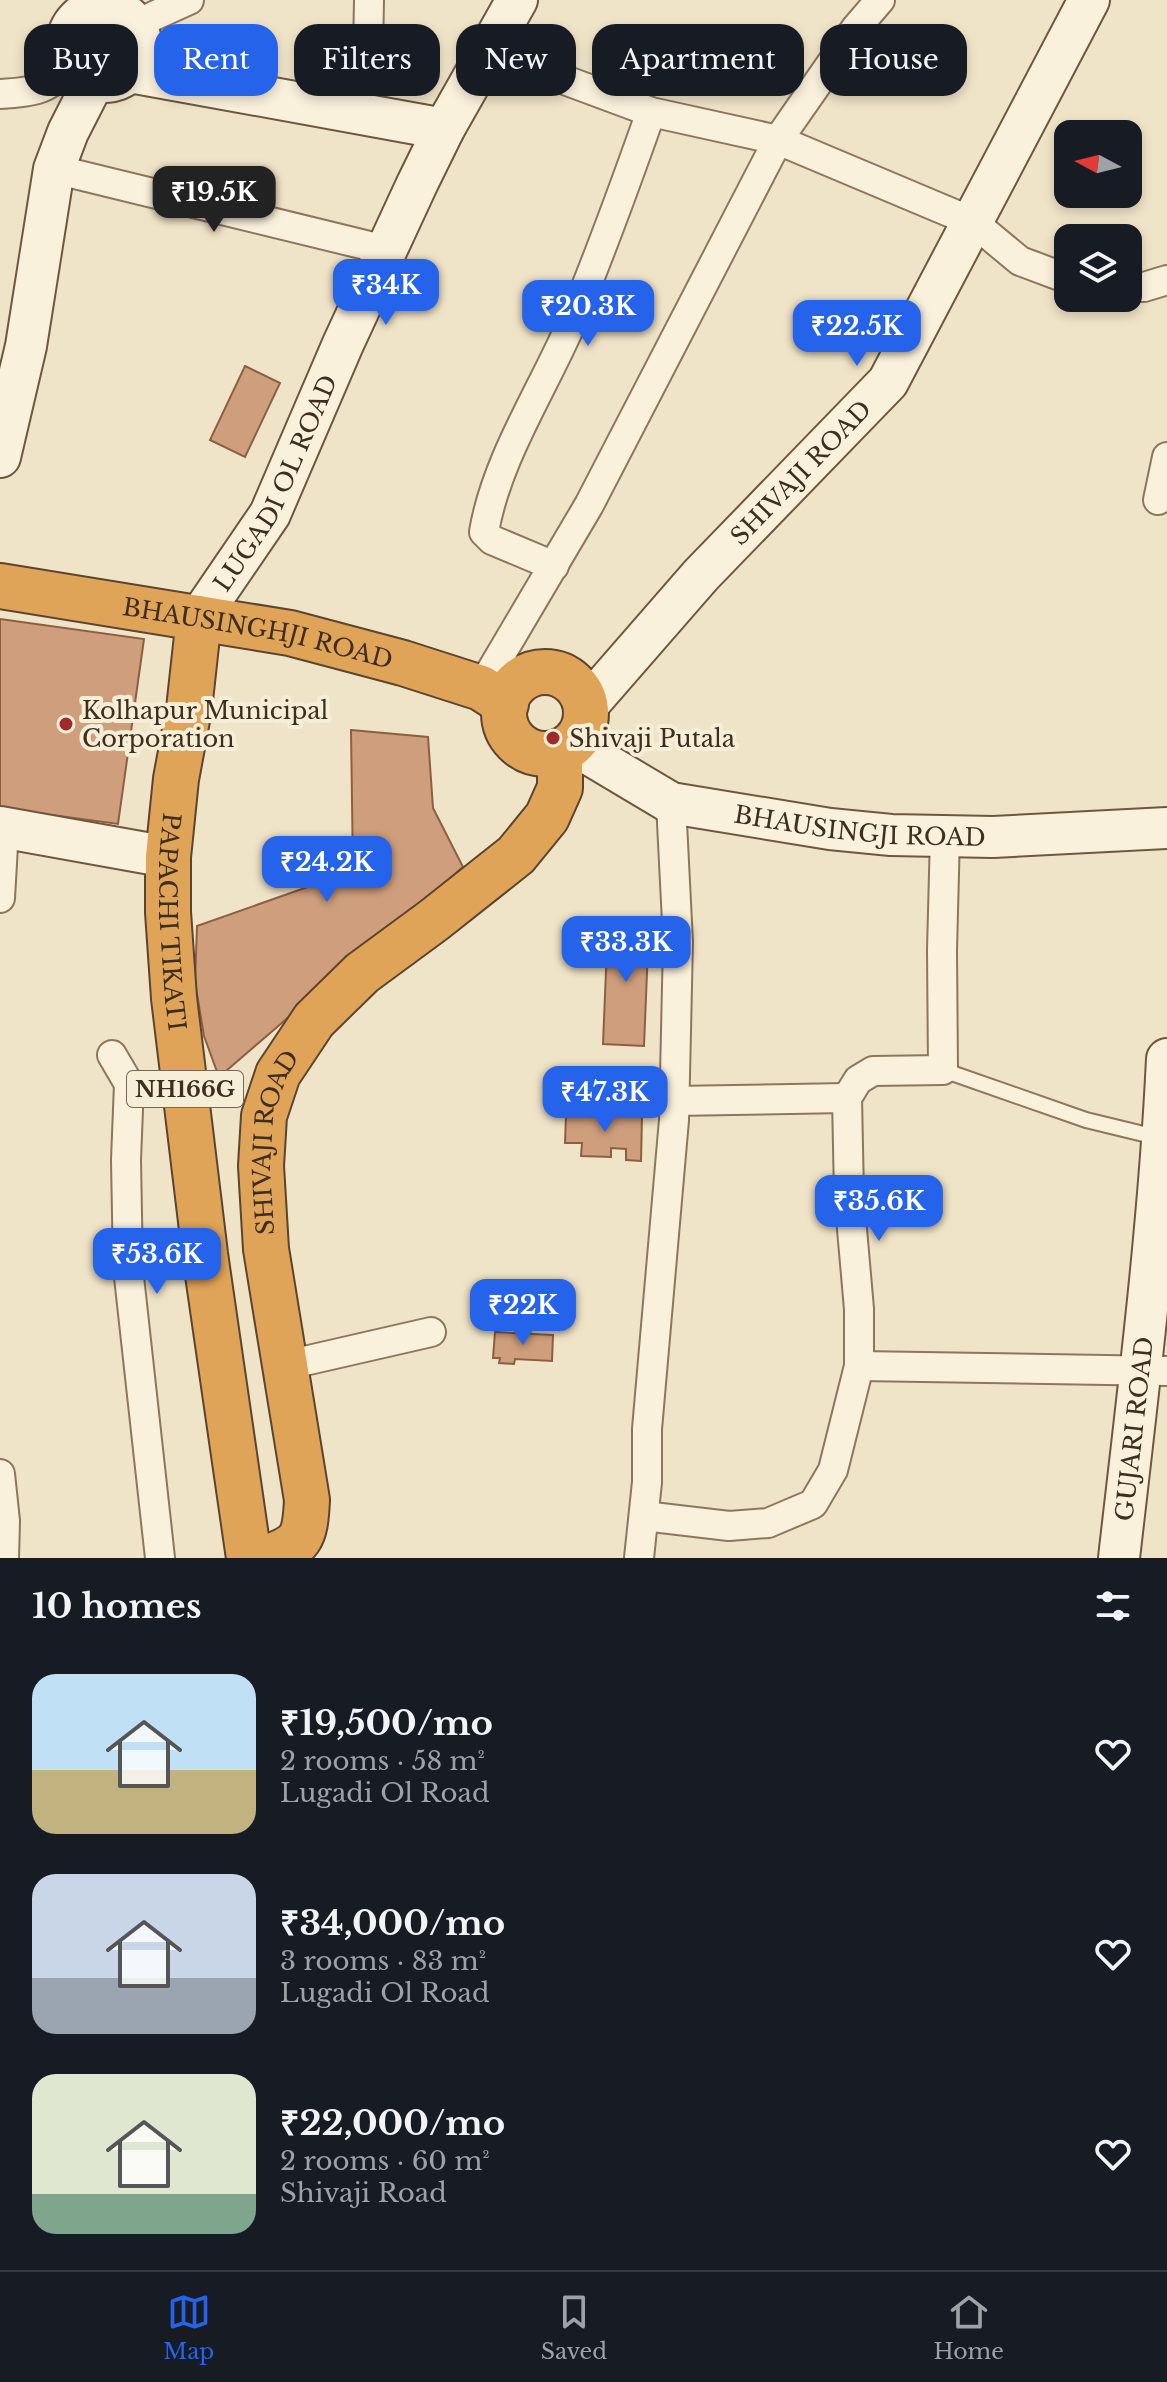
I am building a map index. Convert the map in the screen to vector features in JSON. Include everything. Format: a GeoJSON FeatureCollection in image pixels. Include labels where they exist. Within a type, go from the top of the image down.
{"type":"FeatureCollection","features":[{"type":"Feature","properties":{"kind":"highway","name":"BHAUSINGHJI ROAD"},"geometry":{"type":"LineString","coordinates":[[0,586],[290,633],[403,663],[493,696]]}},
{"type":"Feature","properties":{"kind":"highway","name":"PAPACHI TIKATI"},"geometry":{"type":"LineString","coordinates":[[199,618],[189,709],[176,779],[168,857],[168,912],[174,998],[205,1254],[249,1558]]}},
{"type":"Feature","properties":{"kind":"highway"},"geometry":{"type":"LineString","coordinates":[[537,672],[550,672],[574,683],[582,694],[573,734],[547,754],[522,747],[512,737],[493,696],[537,672]]}},
{"type":"Feature","properties":{"kind":"highway","name":"SHIVAJI ROAD"},"geometry":{"type":"LineString","coordinates":[[266,1558],[291,1549],[300,1539],[306,1520],[307,1500],[266,1249],[261,1166],[264,1116],[278,1074],[314,1020],[362,973],[516,855],[547,817],[560,788],[573,734]]}},
{"type":"Feature","properties":{"kind":"street"},"geometry":{"type":"LineString","coordinates":[[79,24],[97,10],[189,0]]}},
{"type":"Feature","properties":{"kind":"street"},"geometry":{"type":"LineString","coordinates":[[369,0],[369,24]]}},
{"type":"Feature","properties":{"kind":"street","name":"LUGADI OL ROAD"},"geometry":{"type":"LineString","coordinates":[[504,24],[517,0]]}},
{"type":"Feature","properties":{"kind":"street"},"geometry":{"type":"LineString","coordinates":[[493,696],[554,566],[589,505],[778,140],[856,28],[880,0]]}},
{"type":"Feature","properties":{"kind":"street","name":"SHIVAJI ROAD"},"geometry":{"type":"LineString","coordinates":[[573,734],[701,575],[888,382],[1089,0]]}},
{"type":"Feature","properties":{"kind":"street"},"geometry":{"type":"LineString","coordinates":[[97,10],[121,24]]}},
{"type":"Feature","properties":{"kind":"street"},"geometry":{"type":"LineString","coordinates":[[138,34],[141,36],[142,49],[138,61]]}},
{"type":"Feature","properties":{"kind":"street"},"geometry":{"type":"LineString","coordinates":[[138,79],[444,129]]}},
{"type":"Feature","properties":{"kind":"street"},"geometry":{"type":"LineString","coordinates":[[576,84],[651,112],[778,140],[973,222],[1020,261],[1054,274]]}},
{"type":"Feature","properties":{"kind":"street"},"geometry":{"type":"LineString","coordinates":[[0,94],[24,92]]}},
{"type":"Feature","properties":{"kind":"street"},"geometry":{"type":"LineString","coordinates":[[0,457],[26,346],[54,169],[68,132],[87,96]]}},
{"type":"Feature","properties":{"kind":"street","name":"LUGADI OL ROAD"},"geometry":{"type":"LineString","coordinates":[[199,618],[270,514],[386,250],[444,129],[463,96]]}},
{"type":"Feature","properties":{"kind":"street"},"geometry":{"type":"LineString","coordinates":[[554,566],[492,540],[484,532],[486,520],[495,486],[571,325],[651,112]]}},
{"type":"Feature","properties":{"kind":"street"},"geometry":{"type":"LineString","coordinates":[[54,169],[386,250]]}},
{"type":"Feature","properties":{"kind":"street"},"geometry":{"type":"LineString","coordinates":[[1142,287],[1167,280]]}},
{"type":"Feature","properties":{"kind":"street"},"geometry":{"type":"LineString","coordinates":[[1158,500],[1167,457]]}},
{"type":"Feature","properties":{"kind":"street","name":"BHAUSINGJI ROAD"},"geometry":{"type":"LineString","coordinates":[[573,734],[671,803],[830,829],[891,835],[993,837],[1167,828]]}},
{"type":"Feature","properties":{"kind":"street"},"geometry":{"type":"LineString","coordinates":[[639,1558],[674,1101],[678,942],[671,803]]}},
{"type":"Feature","properties":{"kind":"street"},"geometry":{"type":"LineString","coordinates":[[0,898],[2,827],[168,857]]}},
{"type":"Feature","properties":{"kind":"street"},"geometry":{"type":"LineString","coordinates":[[644,1516],[729,1526],[768,1523],[813,1504],[833,1470],[859,1366],[859,1309],[849,1195],[847,1098],[858,1080],[873,1071],[943,1070],[945,835]]}},
{"type":"Feature","properties":{"kind":"street"},"geometry":{"type":"LineString","coordinates":[[112,1055],[129,1084],[126,1160],[128,1268],[160,1558]]}},
{"type":"Feature","properties":{"kind":"street","name":"GUJARI ROAD"},"geometry":{"type":"LineString","coordinates":[[1119,1558],[1154,1371],[1167,1059]]}},
{"type":"Feature","properties":{"kind":"street"},"geometry":{"type":"LineString","coordinates":[[674,1101],[847,1098]]}},
{"type":"Feature","properties":{"kind":"street"},"geometry":{"type":"LineString","coordinates":[[287,1365],[431,1332]]}},
{"type":"Feature","properties":{"kind":"street"},"geometry":{"type":"LineString","coordinates":[[859,1366],[1154,1371]]}},
{"type":"Feature","properties":{"kind":"street"},"geometry":{"type":"LineString","coordinates":[[0,1474],[5,1521],[4,1558]]}},
{"type":"Feature","properties":{"kind":"lane"},"geometry":{"type":"LineString","coordinates":[[943,1070],[1086,1120],[1164,1152]]}},
{"type":"Feature","properties":{"kind":"building"},"geometry":{"type":"Polygon","coordinates":[[[245,366],[280,383],[245,457],[210,440],[245,366]]]}},
{"type":"Feature","properties":{"kind":"building","name":"Kolhapur Municipal Corporation"},"geometry":{"type":"Polygon","coordinates":[[[0,619],[144,639],[118,824],[0,808],[0,619]]]}},
{"type":"Feature","properties":{"kind":"building"},"geometry":{"type":"Polygon","coordinates":[[[351,730],[428,737],[433,808],[463,867],[219,1077],[204,1036],[195,982],[197,926],[353,871],[351,730]]]}},
{"type":"Feature","properties":{"kind":"building"},"geometry":{"type":"Polygon","coordinates":[[[608,922],[649,924],[644,1046],[603,1044],[608,922]]]}},
{"type":"Feature","properties":{"kind":"building"},"geometry":{"type":"Polygon","coordinates":[[[566,1114],[642,1116],[641,1161],[626,1160],[626,1149],[611,1148],[611,1157],[581,1156],[582,1143],[565,1143],[566,1114]]]}},
{"type":"Feature","properties":{"kind":"building"},"geometry":{"type":"Polygon","coordinates":[[[495,1332],[553,1335],[552,1361],[515,1359],[514,1364],[499,1363],[500,1358],[493,1358],[495,1332]]]}},
{"type":"Feature","properties":{"kind":"place","name":"Kolhapur Municipal Corporation"},"geometry":{"type":"Point","coordinates":[66,724]}},
{"type":"Feature","properties":{"kind":"place","name":"Shivaji Putala"},"geometry":{"type":"Point","coordinates":[553,738]}}]}
